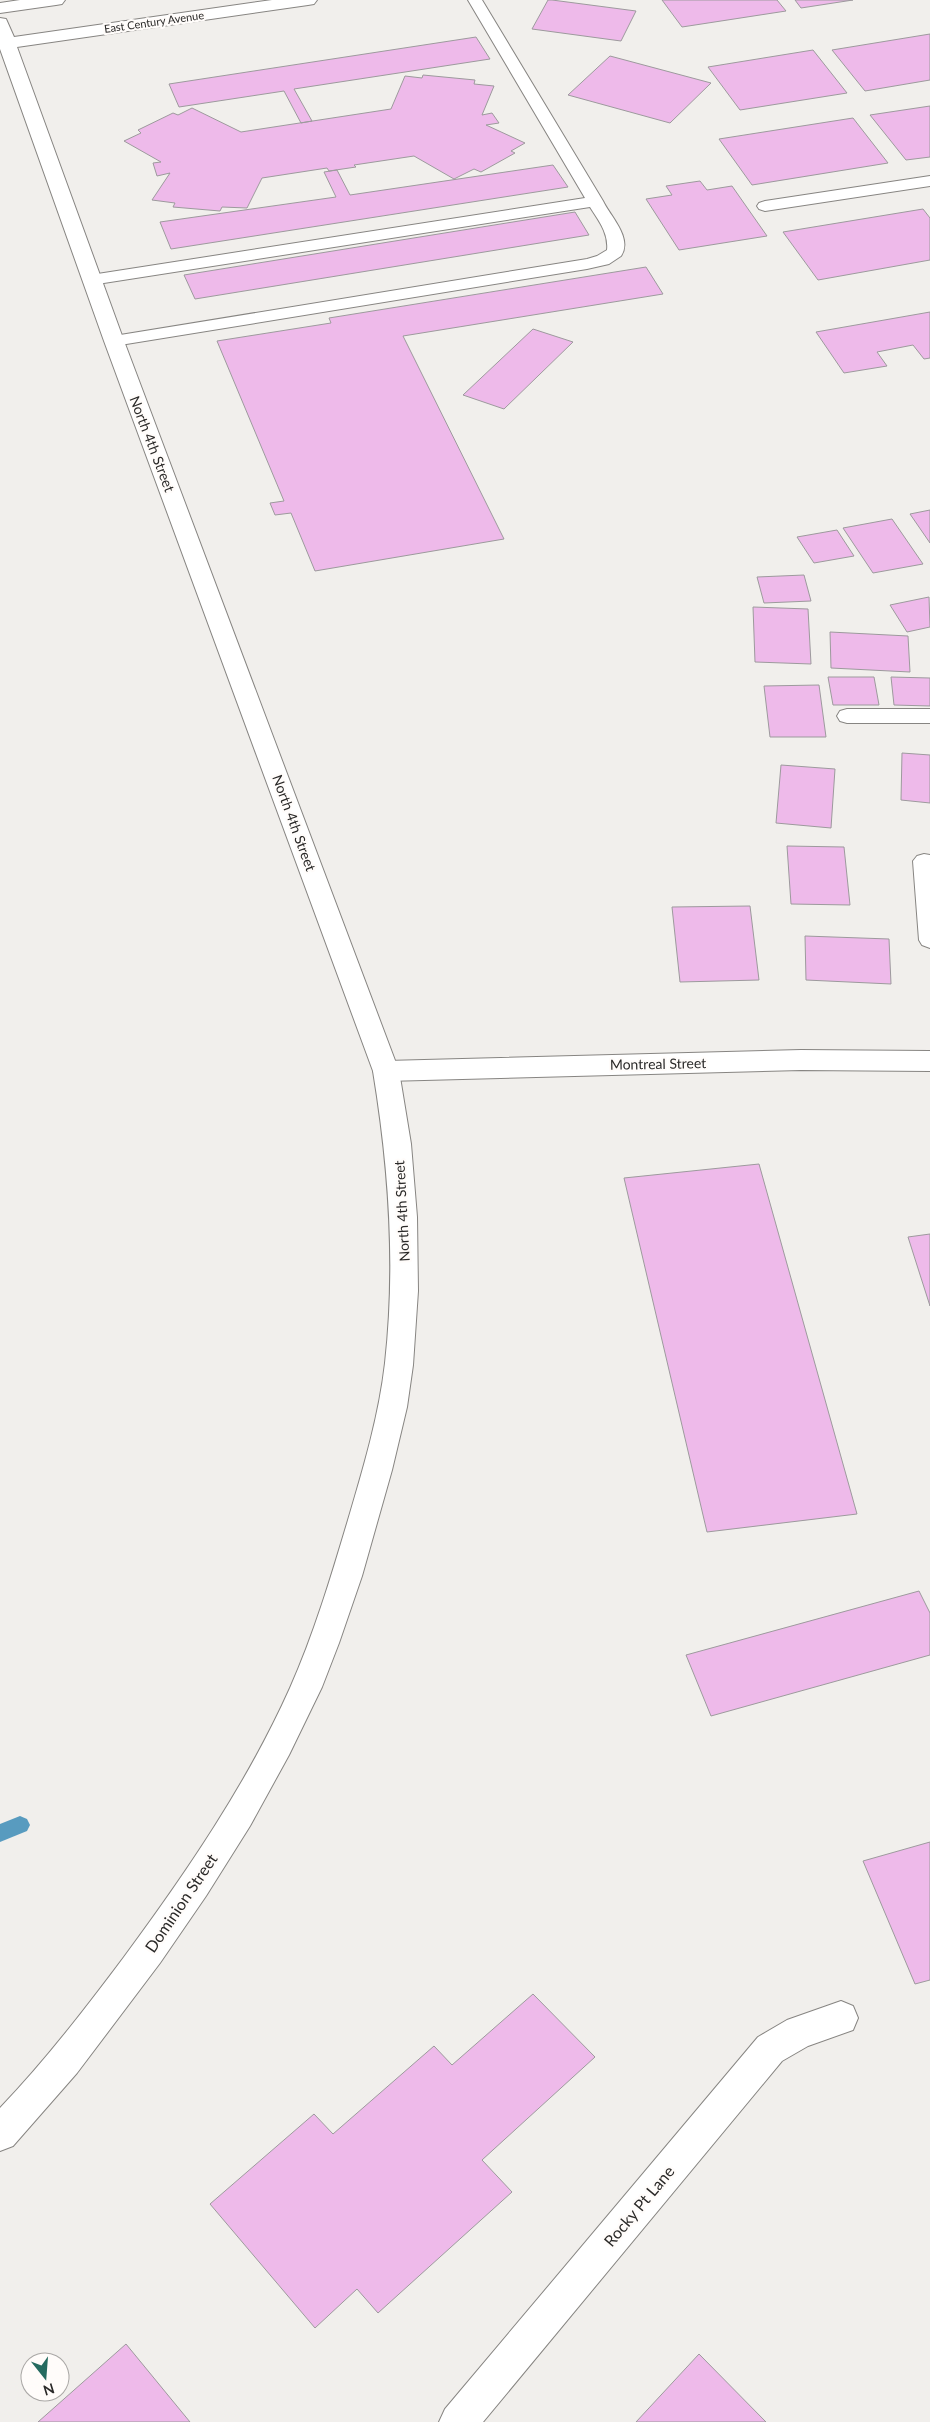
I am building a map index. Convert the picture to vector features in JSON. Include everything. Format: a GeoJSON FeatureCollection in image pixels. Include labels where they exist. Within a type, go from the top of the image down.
{"type":"FeatureCollection","features":[{"type":"Feature","properties":{"kind":"street"},"geometry":{"type":"LineString","coordinates":[[0,8],[56,0]]}},
{"type":"Feature","properties":{"kind":"street","name":"East Century Avenue"},"geometry":{"type":"LineString","coordinates":[[3,37],[308,0]]}},
{"type":"Feature","properties":{"kind":"street","name":"North 4th Street"},"geometry":{"type":"LineString","coordinates":[[3,37],[91,280],[386,1071],[400,1159],[405,1243],[398,1366],[386,1436],[368,1506],[346,1577],[321,1647]]}},
{"type":"Feature","properties":{"kind":"street","name":"Montreal Street"},"geometry":{"type":"LineString","coordinates":[[386,1071],[801,1060],[930,1061]]}},
{"type":"Feature","properties":{"kind":"street","name":"Dominion Street"},"geometry":{"type":"LineString","coordinates":[[0,2134],[92,2026],[162,1934],[222,1842],[264,1772],[297,1706],[321,1647]]}},
{"type":"Feature","properties":{"kind":"street","name":"Rocky Pt Lane"},"geometry":{"type":"LineString","coordinates":[[458,2422],[770,2049],[799,2032],[841,2018]]}},
{"type":"Feature","properties":{"kind":"lane"},"geometry":{"type":"LineString","coordinates":[[114,341],[604,260],[615,252],[616,242],[613,232],[475,0]]}},
{"type":"Feature","properties":{"kind":"lane"},"geometry":{"type":"LineString","coordinates":[[764,206],[930,181]]}},
{"type":"Feature","properties":{"kind":"lane"},"geometry":{"type":"LineString","coordinates":[[91,280],[595,201]]}},
{"type":"Feature","properties":{"kind":"lane"},"geometry":{"type":"LineString","coordinates":[[847,716],[930,716]]}},
{"type":"Feature","properties":{"kind":"lane"},"geometry":{"type":"LineString","coordinates":[[924,861],[930,940]]}},
{"type":"Feature","properties":{"kind":"building"},"geometry":{"type":"Polygon","coordinates":[[[548,0],[636,11],[621,41],[532,29],[548,0]]]}},
{"type":"Feature","properties":{"kind":"building"},"geometry":{"type":"Polygon","coordinates":[[[662,0],[777,0],[786,11],[682,27],[662,0]]]}},
{"type":"Feature","properties":{"kind":"building"},"geometry":{"type":"Polygon","coordinates":[[[795,0],[853,0],[801,8],[795,0]]]}},
{"type":"Feature","properties":{"kind":"building"},"geometry":{"type":"Polygon","coordinates":[[[930,34],[930,80],[865,91],[832,50],[930,34]]]}},
{"type":"Feature","properties":{"kind":"building"},"geometry":{"type":"Polygon","coordinates":[[[476,37],[490,59],[294,89],[312,121],[301,123],[284,91],[179,107],[169,84],[476,37]]]}},
{"type":"Feature","properties":{"kind":"building"},"geometry":{"type":"Polygon","coordinates":[[[813,50],[847,93],[740,110],[708,67],[813,50]]]}},
{"type":"Feature","properties":{"kind":"building"},"geometry":{"type":"Polygon","coordinates":[[[610,56],[711,83],[670,123],[568,95],[610,56]]]}},
{"type":"Feature","properties":{"kind":"building"},"geometry":{"type":"Polygon","coordinates":[[[423,75],[475,80],[474,84],[494,86],[482,115],[492,113],[499,123],[486,125],[525,143],[511,151],[515,153],[481,172],[474,169],[454,179],[414,156],[354,165],[356,167],[329,171],[327,168],[262,178],[247,208],[222,207],[220,211],[173,207],[175,203],[152,200],[170,173],[157,176],[153,163],[161,162],[124,141],[141,133],[138,130],[173,113],[178,115],[192,108],[241,132],[391,109],[405,76],[422,78],[423,75]]]}},
{"type":"Feature","properties":{"kind":"building"},"geometry":{"type":"Polygon","coordinates":[[[930,106],[930,157],[906,160],[870,115],[930,106]]]}},
{"type":"Feature","properties":{"kind":"building"},"geometry":{"type":"Polygon","coordinates":[[[853,118],[888,163],[752,185],[719,139],[853,118]]]}},
{"type":"Feature","properties":{"kind":"building"},"geometry":{"type":"Polygon","coordinates":[[[553,165],[568,187],[171,249],[160,222],[336,197],[324,172],[337,170],[350,195],[553,165]]]}},
{"type":"Feature","properties":{"kind":"building"},"geometry":{"type":"Polygon","coordinates":[[[700,181],[707,190],[732,186],[767,236],[679,250],[646,199],[672,195],[666,186],[700,181]]]}},
{"type":"Feature","properties":{"kind":"building"},"geometry":{"type":"Polygon","coordinates":[[[923,209],[930,218],[930,260],[818,280],[783,232],[923,209]]]}},
{"type":"Feature","properties":{"kind":"building"},"geometry":{"type":"Polygon","coordinates":[[[575,212],[589,235],[195,299],[184,275],[575,212]]]}},
{"type":"Feature","properties":{"kind":"building"},"geometry":{"type":"Polygon","coordinates":[[[646,267],[663,294],[403,336],[504,539],[315,571],[291,513],[275,515],[270,503],[284,501],[217,341],[331,323],[329,318],[646,267]]]}},
{"type":"Feature","properties":{"kind":"building"},"geometry":{"type":"Polygon","coordinates":[[[930,312],[930,358],[924,359],[913,345],[877,352],[887,366],[844,373],[816,332],[930,312]]]}},
{"type":"Feature","properties":{"kind":"building"},"geometry":{"type":"Polygon","coordinates":[[[533,329],[573,342],[504,409],[463,395],[533,329]]]}},
{"type":"Feature","properties":{"kind":"building"},"geometry":{"type":"Polygon","coordinates":[[[930,510],[930,543],[910,514],[930,510]]]}},
{"type":"Feature","properties":{"kind":"building"},"geometry":{"type":"Polygon","coordinates":[[[892,519],[923,564],[873,573],[843,528],[892,519]]]}},
{"type":"Feature","properties":{"kind":"building"},"geometry":{"type":"Polygon","coordinates":[[[837,530],[854,556],[814,563],[797,537],[837,530]]]}},
{"type":"Feature","properties":{"kind":"building"},"geometry":{"type":"Polygon","coordinates":[[[804,575],[811,601],[764,603],[757,577],[804,575]]]}},
{"type":"Feature","properties":{"kind":"building"},"geometry":{"type":"Polygon","coordinates":[[[929,597],[930,627],[907,632],[890,605],[929,597]]]}},
{"type":"Feature","properties":{"kind":"building"},"geometry":{"type":"Polygon","coordinates":[[[753,607],[808,609],[811,664],[755,662],[753,607]]]}},
{"type":"Feature","properties":{"kind":"building"},"geometry":{"type":"Polygon","coordinates":[[[830,632],[908,636],[910,672],[831,668],[830,632]]]}},
{"type":"Feature","properties":{"kind":"building"},"geometry":{"type":"Polygon","coordinates":[[[828,677],[874,677],[879,705],[833,705],[828,677]]]}},
{"type":"Feature","properties":{"kind":"building"},"geometry":{"type":"Polygon","coordinates":[[[891,677],[930,678],[930,706],[894,705],[891,677]]]}},
{"type":"Feature","properties":{"kind":"building"},"geometry":{"type":"Polygon","coordinates":[[[819,685],[826,737],[770,737],[764,686],[819,685]]]}},
{"type":"Feature","properties":{"kind":"building"},"geometry":{"type":"Polygon","coordinates":[[[902,753],[930,755],[930,803],[901,800],[902,753]]]}},
{"type":"Feature","properties":{"kind":"building"},"geometry":{"type":"Polygon","coordinates":[[[781,765],[835,769],[831,828],[776,823],[781,765]]]}},
{"type":"Feature","properties":{"kind":"building"},"geometry":{"type":"Polygon","coordinates":[[[787,846],[844,847],[850,905],[791,904],[787,846]]]}},
{"type":"Feature","properties":{"kind":"building"},"geometry":{"type":"Polygon","coordinates":[[[750,906],[759,980],[680,982],[672,907],[750,906]]]}},
{"type":"Feature","properties":{"kind":"building"},"geometry":{"type":"Polygon","coordinates":[[[805,936],[889,939],[891,984],[806,980],[805,936]]]}},
{"type":"Feature","properties":{"kind":"building"},"geometry":{"type":"Polygon","coordinates":[[[759,1164],[857,1514],[707,1532],[624,1178],[759,1164]]]}},
{"type":"Feature","properties":{"kind":"building"},"geometry":{"type":"Polygon","coordinates":[[[930,1234],[930,1306],[908,1237],[930,1234]]]}},
{"type":"Feature","properties":{"kind":"building"},"geometry":{"type":"Polygon","coordinates":[[[919,1591],[930,1613],[930,1655],[711,1716],[686,1655],[919,1591]]]}},
{"type":"Feature","properties":{"kind":"building"},"geometry":{"type":"Polygon","coordinates":[[[930,1842],[930,1980],[915,1984],[863,1861],[930,1842]]]}},
{"type":"Feature","properties":{"kind":"building"},"geometry":{"type":"Polygon","coordinates":[[[533,1994],[595,2057],[482,2160],[512,2192],[378,2313],[357,2289],[315,2328],[210,2204],[314,2114],[333,2134],[434,2046],[452,2065],[533,1994]]]}},
{"type":"Feature","properties":{"kind":"building"},"geometry":{"type":"Polygon","coordinates":[[[126,2344],[190,2422],[38,2422],[61,2402],[70,2402],[70,2394],[126,2344]]]}},
{"type":"Feature","properties":{"kind":"building"},"geometry":{"type":"Polygon","coordinates":[[[699,2354],[766,2422],[636,2422],[699,2354]]]}},
{"type":"Feature","properties":{"kind":"waterway"},"geometry":{"type":"LineString","coordinates":[[0,1833],[20,1825]]}}]}
